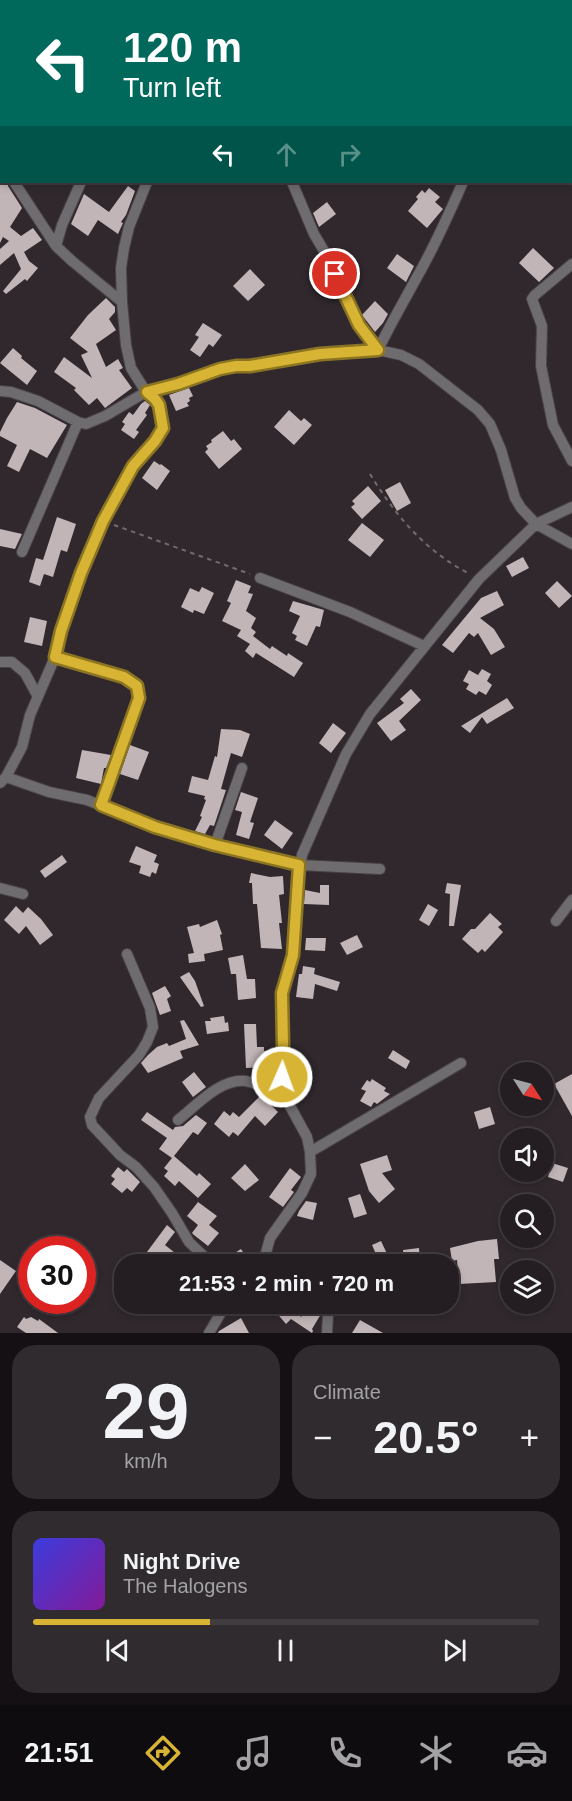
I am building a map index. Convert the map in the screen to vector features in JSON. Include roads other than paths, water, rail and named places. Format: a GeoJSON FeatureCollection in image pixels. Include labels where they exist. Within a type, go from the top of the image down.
{"type":"FeatureCollection","features":[{"type":"Feature","properties":{"kind":"street"},"geometry":{"type":"LineString","coordinates":[[15,183],[56,246],[122,302]]}},
{"type":"Feature","properties":{"kind":"street"},"geometry":{"type":"LineString","coordinates":[[56,246],[62,225],[81,183]]}},
{"type":"Feature","properties":{"kind":"street"},"geometry":{"type":"LineString","coordinates":[[147,183],[129,227],[124,248],[121,268],[122,302],[126,345],[131,368],[159,405],[163,428],[133,466],[103,521],[81,573],[61,631],[55,657],[37,694],[22,747],[3,780],[101,805],[155,827],[215,845],[299,865],[380,869]]}},
{"type":"Feature","properties":{"kind":"street"},"geometry":{"type":"LineString","coordinates":[[292,183],[351,310],[378,350]]}},
{"type":"Feature","properties":{"kind":"street"},"geometry":{"type":"LineString","coordinates":[[378,350],[440,232],[463,183]]}},
{"type":"Feature","properties":{"kind":"street"},"geometry":{"type":"LineString","coordinates":[[572,264],[532,299],[542,326],[541,366],[554,425],[572,461]]}},
{"type":"Feature","properties":{"kind":"street"},"geometry":{"type":"LineString","coordinates":[[0,391],[11,392],[38,401],[78,423],[87,424],[93,423],[147,392],[220,369],[320,354],[378,350],[401,355],[419,364],[478,410],[490,424],[501,450],[515,498],[521,508],[536,524],[572,544]]}},
{"type":"Feature","properties":{"kind":"street"},"geometry":{"type":"LineString","coordinates":[[22,552],[78,423]]}},
{"type":"Feature","properties":{"kind":"street"},"geometry":{"type":"LineString","coordinates":[[266,1254],[270,1238],[309,1181],[311,1174],[307,1137],[285,1097],[282,1067],[282,993],[293,955],[299,865],[302,855],[346,754],[370,714],[479,579],[536,524],[572,507]]}},
{"type":"Feature","properties":{"kind":"street"},"geometry":{"type":"LineString","coordinates":[[260,578],[350,612],[424,646]]}},
{"type":"Feature","properties":{"kind":"street"},"geometry":{"type":"LineString","coordinates":[[55,657],[124,677],[137,686],[139,698],[101,805]]}},
{"type":"Feature","properties":{"kind":"street"},"geometry":{"type":"LineString","coordinates":[[0,662],[12,662],[25,673],[37,694]]}},
{"type":"Feature","properties":{"kind":"street"},"geometry":{"type":"LineString","coordinates":[[215,845],[242,768]]}},
{"type":"Feature","properties":{"kind":"street"},"geometry":{"type":"LineString","coordinates":[[0,888],[23,894]]}},
{"type":"Feature","properties":{"kind":"street"},"geometry":{"type":"LineString","coordinates":[[556,921],[572,900]]}},
{"type":"Feature","properties":{"kind":"street"},"geometry":{"type":"LineString","coordinates":[[128,954],[150,1008],[153,1027],[139,1055],[99,1098],[90,1118],[92,1125],[154,1187],[189,1242],[202,1254]]}},
{"type":"Feature","properties":{"kind":"street"},"geometry":{"type":"LineString","coordinates":[[310,1152],[461,1063]]}},
{"type":"Feature","properties":{"kind":"street"},"geometry":{"type":"LineString","coordinates":[[178,1120],[228,1082],[246,1081],[285,1097]]}},
{"type":"Feature","properties":{"kind":"street"},"geometry":{"type":"LineString","coordinates":[[209,1333],[220,1314]]}},
{"type":"Feature","properties":{"kind":"street"},"geometry":{"type":"LineString","coordinates":[[327,1333],[328,1315]]}}]}
